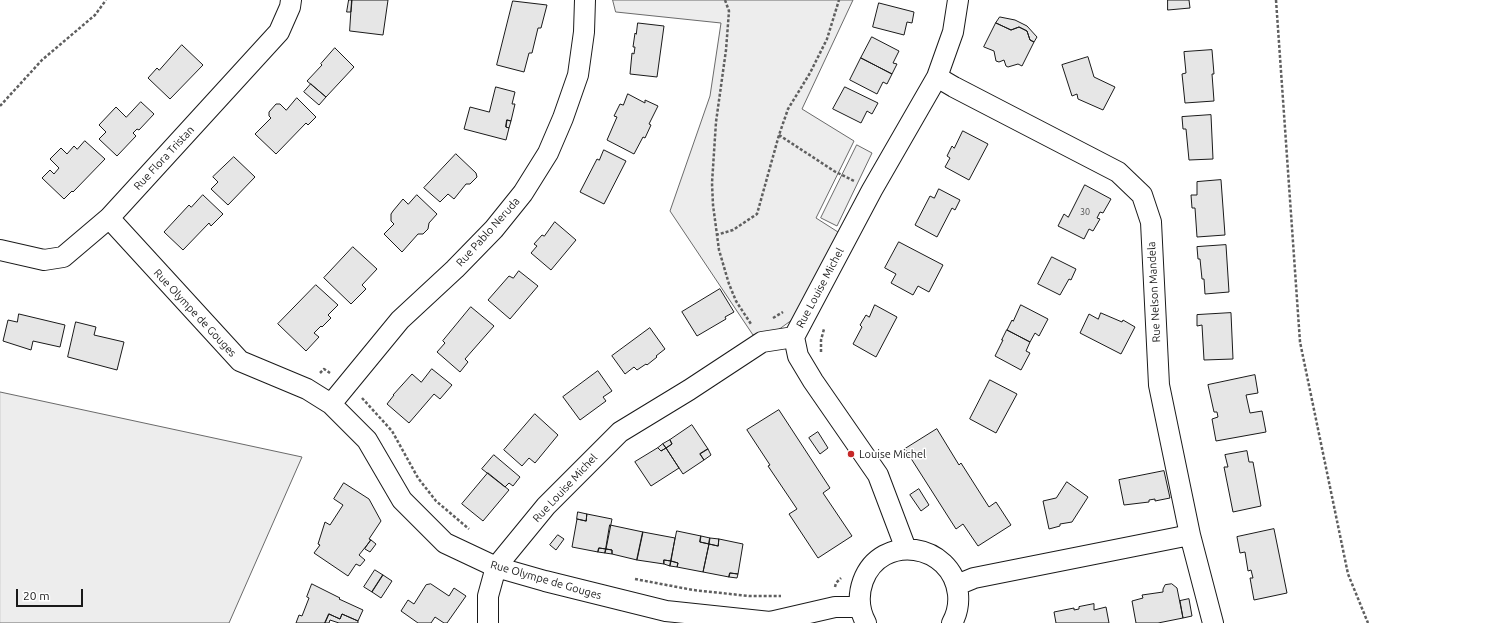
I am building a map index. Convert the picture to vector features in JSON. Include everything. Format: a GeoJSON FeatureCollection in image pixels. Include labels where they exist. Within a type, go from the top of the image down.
{"type":"FeatureCollection","features":[{"type":"Feature","properties":{"kind":"street","name":"Rue Flora Tristan"},"geometry":{"type":"LineString","coordinates":[[0,250],[44,260],[63,257],[109,218],[279,32],[290,8],[291,0]]}},
{"type":"Feature","properties":{"kind":"street","name":"Rue Pablo Neruda"},"geometry":{"type":"LineString","coordinates":[[331,404],[400,320],[455,269],[494,229],[527,186],[548,153],[578,75],[584,32],[585,0]]}},
{"type":"Feature","properties":{"kind":"street","name":"Rue Louise Michel"},"geometry":{"type":"LineString","coordinates":[[496,567],[546,506],[620,432],[689,390],[762,342],[794,338],[872,190],[937,77],[953,32],[958,0]]}},
{"type":"Feature","properties":{"kind":"street","name":"Rue Nelson Mandela"},"geometry":{"type":"LineString","coordinates":[[937,77],[1118,172],[1142,194],[1151,222],[1159,385],[1190,535],[1213,623]]}},
{"type":"Feature","properties":{"kind":"street","name":"Rue Olympe de Gouges"},"geometry":{"type":"LineString","coordinates":[[109,218],[240,361],[307,389],[331,404],[367,440],[402,500],[445,543],[496,567],[545,581],[666,611],[770,623],[835,607],[863,615]]}},
{"type":"Feature","properties":{"kind":"street"},"geometry":{"type":"LineString","coordinates":[[794,338],[798,356],[878,474],[906,549]]}},
{"type":"Feature","properties":{"kind":"street"},"geometry":{"type":"LineString","coordinates":[[957,584],[974,578],[1190,535]]}},
{"type":"Feature","properties":{"kind":"street"},"geometry":{"type":"LineString","coordinates":[[863,615],[860,590],[866,574],[876,562],[890,553],[906,549],[923,551],[938,558],[950,570],[957,584],[959,602],[955,618],[952,623]]}},
{"type":"Feature","properties":{"kind":"street"},"geometry":{"type":"LineString","coordinates":[[488,623],[488,596],[496,567]]}},
{"type":"Feature","properties":{"kind":"path"},"geometry":{"type":"LineString","coordinates":[[0,106],[42,60],[96,15],[106,0]]}},
{"type":"Feature","properties":{"kind":"path"},"geometry":{"type":"LineString","coordinates":[[716,235],[733,230],[757,214],[779,135],[788,109],[810,72],[827,39],[840,0]]}},
{"type":"Feature","properties":{"kind":"path"},"geometry":{"type":"LineString","coordinates":[[1276,0],[1300,342],[1348,574],[1368,623]]}},
{"type":"Feature","properties":{"kind":"path"},"geometry":{"type":"LineString","coordinates":[[779,135],[834,171],[872,190]]}},
{"type":"Feature","properties":{"kind":"path"},"geometry":{"type":"LineString","coordinates":[[307,389],[324,369],[346,384],[366,402],[392,431],[418,478],[436,501],[471,531]]}},
{"type":"Feature","properties":{"kind":"path"},"geometry":{"type":"LineString","coordinates":[[633,579],[693,590],[749,596],[784,595]]}},
{"type":"Feature","properties":{"kind":"path"},"geometry":{"type":"LineString","coordinates":[[830,585],[836,583]]}},
{"type":"Feature","properties":{"kind":"shaded area"},"geometry":{"type":"Polygon","coordinates":[[[613,0],[853,0],[802,109],[854,141],[816,218],[838,232],[796,317],[778,330],[753,335],[670,211],[710,96],[721,23],[616,12],[613,0]]]}},
{"type":"Feature","properties":{"kind":"shaded area"},"geometry":{"type":"Polygon","coordinates":[[[857,145],[872,153],[837,226],[821,218],[857,145]]]}},
{"type":"Feature","properties":{"kind":"shaded area"},"geometry":{"type":"Polygon","coordinates":[[[0,392],[302,457],[229,623],[0,623],[0,392]]]}},
{"type":"Feature","properties":{"kind":"building"},"geometry":{"type":"Polygon","coordinates":[[[349,0],[352,0],[351,12],[347,12],[349,0]]]}},
{"type":"Feature","properties":{"kind":"building"},"geometry":{"type":"Polygon","coordinates":[[[352,0],[388,0],[383,35],[350,31],[352,0]]]}},
{"type":"Feature","properties":{"kind":"building"},"geometry":{"type":"Polygon","coordinates":[[[1168,0],[1189,0],[1190,8],[1168,10],[1168,0]]]}},
{"type":"Feature","properties":{"kind":"building"},"geometry":{"type":"Polygon","coordinates":[[[513,1],[547,5],[541,28],[538,28],[532,53],[529,53],[524,72],[497,65],[513,1]]]}},
{"type":"Feature","properties":{"kind":"building"},"geometry":{"type":"Polygon","coordinates":[[[879,3],[914,12],[912,23],[907,22],[904,35],[873,27],[879,3]]]}},
{"type":"Feature","properties":{"kind":"building"},"geometry":{"type":"Polygon","coordinates":[[[1000,17],[1015,20],[1027,26],[1037,37],[1034,42],[1030,40],[1027,31],[1019,27],[1011,30],[996,23],[1000,17]]]}},
{"type":"Feature","properties":{"kind":"building"},"geometry":{"type":"Polygon","coordinates":[[[638,23],[664,26],[657,77],[630,74],[632,53],[634,54],[635,47],[633,47],[635,33],[636,34],[638,23]]]}},
{"type":"Feature","properties":{"kind":"building"},"geometry":{"type":"Polygon","coordinates":[[[996,23],[1011,30],[1019,27],[1027,31],[1030,40],[1034,42],[1022,66],[1018,64],[1008,67],[1006,66],[1004,60],[999,62],[996,61],[994,51],[984,47],[996,23]]]}},
{"type":"Feature","properties":{"kind":"building"},"geometry":{"type":"Polygon","coordinates":[[[872,37],[899,51],[893,63],[897,64],[892,74],[861,58],[872,37]]]}},
{"type":"Feature","properties":{"kind":"building"},"geometry":{"type":"Polygon","coordinates":[[[182,45],[203,65],[170,99],[148,78],[157,68],[159,70],[182,45]]]}},
{"type":"Feature","properties":{"kind":"building"},"geometry":{"type":"Polygon","coordinates":[[[335,48],[354,67],[326,97],[307,81],[335,48]]]}},
{"type":"Feature","properties":{"kind":"building"},"geometry":{"type":"Polygon","coordinates":[[[1212,50],[1214,101],[1185,103],[1182,74],[1186,73],[1184,52],[1212,50]]]}},
{"type":"Feature","properties":{"kind":"building"},"geometry":{"type":"Polygon","coordinates":[[[1088,57],[1094,77],[1115,87],[1103,110],[1078,99],[1077,94],[1072,96],[1062,65],[1088,57]]]}},
{"type":"Feature","properties":{"kind":"building"},"geometry":{"type":"Polygon","coordinates":[[[861,58],[892,74],[887,84],[883,82],[877,94],[850,80],[861,58]]]}},
{"type":"Feature","properties":{"kind":"building"},"geometry":{"type":"Polygon","coordinates":[[[311,84],[326,97],[319,105],[304,92],[311,84]]]}},
{"type":"Feature","properties":{"kind":"building"},"geometry":{"type":"Polygon","coordinates":[[[496,87],[515,92],[512,104],[515,104],[511,121],[507,120],[506,127],[509,128],[506,140],[464,129],[470,107],[489,112],[496,87]]]}},
{"type":"Feature","properties":{"kind":"building"},"geometry":{"type":"Polygon","coordinates":[[[845,87],[878,103],[872,114],[867,111],[861,123],[833,109],[845,87]]]}},
{"type":"Feature","properties":{"kind":"building"},"geometry":{"type":"Polygon","coordinates":[[[628,94],[645,103],[645,100],[658,106],[649,124],[651,125],[645,138],[643,137],[634,154],[607,140],[617,117],[614,116],[620,104],[623,105],[628,94]]]}},
{"type":"Feature","properties":{"kind":"building"},"geometry":{"type":"Polygon","coordinates":[[[297,98],[316,117],[308,125],[306,123],[276,154],[255,134],[271,118],[269,116],[269,112],[276,104],[280,104],[286,110],[297,98]]]}},
{"type":"Feature","properties":{"kind":"building"},"geometry":{"type":"Polygon","coordinates":[[[141,102],[154,114],[139,130],[137,129],[133,133],[136,136],[117,156],[99,139],[106,132],[99,125],[116,107],[126,117],[141,102]]]}},
{"type":"Feature","properties":{"kind":"building"},"geometry":{"type":"Polygon","coordinates":[[[1211,115],[1213,159],[1189,160],[1186,129],[1183,129],[1182,117],[1211,115]]]}},
{"type":"Feature","properties":{"kind":"building"},"geometry":{"type":"Polygon","coordinates":[[[507,120],[511,121],[509,128],[506,127],[507,120]]]}},
{"type":"Feature","properties":{"kind":"building"},"geometry":{"type":"Polygon","coordinates":[[[963,131],[988,144],[969,180],[945,167],[950,158],[947,156],[952,146],[954,148],[963,131]]]}},
{"type":"Feature","properties":{"kind":"building"},"geometry":{"type":"Polygon","coordinates":[[[85,141],[105,159],[73,192],[72,191],[64,199],[42,178],[50,170],[54,174],[59,168],[50,159],[61,148],[67,154],[74,146],[77,149],[85,141]]]}},
{"type":"Feature","properties":{"kind":"building"},"geometry":{"type":"Polygon","coordinates":[[[604,150],[626,161],[604,204],[580,192],[597,159],[599,160],[604,150]]]}},
{"type":"Feature","properties":{"kind":"building"},"geometry":{"type":"Polygon","coordinates":[[[456,154],[476,173],[477,177],[470,184],[466,184],[454,199],[448,194],[440,202],[424,188],[456,154]]]}},
{"type":"Feature","properties":{"kind":"building"},"geometry":{"type":"Polygon","coordinates":[[[234,157],[255,177],[228,205],[211,189],[218,182],[213,177],[234,157]]]}},
{"type":"Feature","properties":{"kind":"building"},"geometry":{"type":"Polygon","coordinates":[[[1221,180],[1225,235],[1197,237],[1195,208],[1192,208],[1191,195],[1197,195],[1197,182],[1221,180]]]}},
{"type":"Feature","properties":{"kind":"building"},"geometry":{"type":"Polygon","coordinates":[[[1085,185],[1111,199],[1103,213],[1100,212],[1097,218],[1100,219],[1093,231],[1089,229],[1084,239],[1058,226],[1064,214],[1068,217],[1085,185]]]}},
{"type":"Feature","properties":{"kind":"building"},"geometry":{"type":"Polygon","coordinates":[[[939,189],[960,200],[955,210],[952,208],[937,237],[915,225],[930,196],[934,198],[939,189]]]}},
{"type":"Feature","properties":{"kind":"building"},"geometry":{"type":"Polygon","coordinates":[[[203,195],[223,214],[211,226],[209,223],[183,250],[164,232],[189,205],[191,207],[203,195]]]}},
{"type":"Feature","properties":{"kind":"building"},"geometry":{"type":"Polygon","coordinates":[[[417,195],[437,214],[429,223],[428,229],[423,234],[418,234],[402,252],[384,234],[394,224],[391,221],[391,214],[403,199],[408,204],[417,195]]]}},
{"type":"Feature","properties":{"kind":"building"},"geometry":{"type":"Polygon","coordinates":[[[555,222],[576,240],[551,270],[531,253],[537,246],[534,244],[542,235],[544,236],[555,222]]]}},
{"type":"Feature","properties":{"kind":"building"},"geometry":{"type":"Polygon","coordinates":[[[899,242],[943,265],[929,292],[918,286],[913,295],[891,283],[896,274],[885,268],[899,242]]]}},
{"type":"Feature","properties":{"kind":"building"},"geometry":{"type":"Polygon","coordinates":[[[1226,245],[1229,292],[1205,294],[1204,279],[1202,279],[1197,247],[1226,245]]]}},
{"type":"Feature","properties":{"kind":"building"},"geometry":{"type":"Polygon","coordinates":[[[353,247],[377,269],[362,285],[366,289],[351,304],[324,278],[353,247]]]}},
{"type":"Feature","properties":{"kind":"building"},"geometry":{"type":"Polygon","coordinates":[[[1052,257],[1076,269],[1071,280],[1069,279],[1060,295],[1038,284],[1052,257]]]}},
{"type":"Feature","properties":{"kind":"building"},"geometry":{"type":"Polygon","coordinates":[[[519,271],[538,286],[510,319],[488,300],[509,276],[513,278],[519,271]]]}},
{"type":"Feature","properties":{"kind":"building"},"geometry":{"type":"Polygon","coordinates":[[[316,285],[338,305],[328,315],[331,318],[314,333],[319,337],[306,351],[278,324],[316,285]]]}},
{"type":"Feature","properties":{"kind":"building"},"geometry":{"type":"Polygon","coordinates":[[[720,289],[734,312],[725,317],[726,319],[697,336],[682,312],[720,289]]]}},
{"type":"Feature","properties":{"kind":"building"},"geometry":{"type":"Polygon","coordinates":[[[875,305],[897,317],[876,357],[853,344],[862,327],[860,325],[866,315],[869,317],[875,305]]]}},
{"type":"Feature","properties":{"kind":"building"},"geometry":{"type":"Polygon","coordinates":[[[1021,305],[1048,319],[1039,336],[1035,333],[1030,342],[1007,330],[1021,305]]]}},
{"type":"Feature","properties":{"kind":"building"},"geometry":{"type":"Polygon","coordinates":[[[471,307],[494,326],[465,359],[468,362],[460,372],[437,352],[445,343],[443,341],[471,307]]]}},
{"type":"Feature","properties":{"kind":"building"},"geometry":{"type":"Polygon","coordinates":[[[1101,313],[1122,322],[1123,320],[1135,327],[1121,354],[1080,333],[1089,314],[1098,319],[1101,313]]]}},
{"type":"Feature","properties":{"kind":"building"},"geometry":{"type":"Polygon","coordinates":[[[1231,313],[1233,359],[1204,360],[1202,325],[1197,326],[1197,315],[1231,313]]]}},
{"type":"Feature","properties":{"kind":"building"},"geometry":{"type":"Polygon","coordinates":[[[19,314],[65,325],[60,347],[33,341],[31,350],[3,341],[8,320],[17,322],[19,314]]]}},
{"type":"Feature","properties":{"kind":"building"},"geometry":{"type":"Polygon","coordinates":[[[76,322],[96,327],[94,335],[124,342],[117,370],[68,357],[76,322]]]}},
{"type":"Feature","properties":{"kind":"building"},"geometry":{"type":"Polygon","coordinates":[[[650,328],[665,349],[647,365],[646,364],[637,370],[634,367],[625,374],[612,356],[650,328]]]}},
{"type":"Feature","properties":{"kind":"building"},"geometry":{"type":"Polygon","coordinates":[[[1007,330],[1030,342],[1026,351],[1030,353],[1021,370],[995,356],[1007,330]]]}},
{"type":"Feature","properties":{"kind":"building"},"geometry":{"type":"Polygon","coordinates":[[[432,369],[452,385],[440,399],[434,394],[409,423],[387,404],[412,374],[421,382],[432,369]]]}},
{"type":"Feature","properties":{"kind":"building"},"geometry":{"type":"Polygon","coordinates":[[[598,371],[612,391],[603,397],[606,401],[580,420],[563,397],[598,371]]]}},
{"type":"Feature","properties":{"kind":"building"},"geometry":{"type":"Polygon","coordinates":[[[1255,375],[1258,393],[1246,395],[1250,413],[1262,411],[1266,432],[1216,441],[1212,419],[1218,417],[1217,412],[1214,412],[1208,385],[1255,375]]]}},
{"type":"Feature","properties":{"kind":"building"},"geometry":{"type":"Polygon","coordinates":[[[990,380],[1017,394],[996,433],[970,419],[990,380]]]}},
{"type":"Feature","properties":{"kind":"building"},"geometry":{"type":"Polygon","coordinates":[[[779,410],[830,488],[823,493],[852,536],[818,558],[789,514],[797,509],[768,466],[770,465],[747,430],[779,410]]]}},
{"type":"Feature","properties":{"kind":"building"},"geometry":{"type":"Polygon","coordinates":[[[535,414],[558,435],[535,463],[529,458],[522,466],[504,450],[535,414]]]}},
{"type":"Feature","properties":{"kind":"building"},"geometry":{"type":"Polygon","coordinates":[[[692,425],[708,449],[700,454],[704,460],[683,474],[666,448],[672,444],[670,440],[692,425]]]}},
{"type":"Feature","properties":{"kind":"building"},"geometry":{"type":"Polygon","coordinates":[[[937,429],[959,465],[961,463],[989,507],[996,502],[1011,525],[978,546],[963,524],[956,529],[905,449],[937,429]]]}},
{"type":"Feature","properties":{"kind":"building"},"geometry":{"type":"Polygon","coordinates":[[[818,432],[828,448],[820,454],[809,438],[818,432]]]}},
{"type":"Feature","properties":{"kind":"building"},"geometry":{"type":"Polygon","coordinates":[[[670,440],[672,444],[666,448],[663,444],[670,440]]]}},
{"type":"Feature","properties":{"kind":"building"},"geometry":{"type":"Polygon","coordinates":[[[663,444],[666,448],[661,451],[658,448],[663,444]]]}},
{"type":"Feature","properties":{"kind":"building"},"geometry":{"type":"Polygon","coordinates":[[[658,448],[661,451],[666,448],[679,468],[651,486],[635,462],[658,448]]]}},
{"type":"Feature","properties":{"kind":"building"},"geometry":{"type":"Polygon","coordinates":[[[708,449],[711,455],[704,460],[700,454],[708,449]]]}},
{"type":"Feature","properties":{"kind":"building"},"geometry":{"type":"Polygon","coordinates":[[[1247,451],[1249,462],[1253,462],[1261,506],[1233,512],[1224,467],[1228,467],[1225,455],[1247,451]]]}},
{"type":"Feature","properties":{"kind":"building"},"geometry":{"type":"Polygon","coordinates":[[[494,455],[520,477],[513,486],[509,483],[505,487],[482,469],[494,455]]]}},
{"type":"Feature","properties":{"kind":"building"},"geometry":{"type":"Polygon","coordinates":[[[1164,471],[1170,498],[1155,501],[1155,499],[1149,500],[1149,502],[1124,505],[1119,480],[1164,471]]]}},
{"type":"Feature","properties":{"kind":"building"},"geometry":{"type":"Polygon","coordinates":[[[488,473],[509,490],[483,521],[462,504],[488,473]]]}},
{"type":"Feature","properties":{"kind":"building"},"geometry":{"type":"Polygon","coordinates":[[[1067,482],[1088,497],[1072,522],[1060,524],[1060,526],[1049,529],[1043,501],[1056,498],[1067,482]]]}},
{"type":"Feature","properties":{"kind":"building"},"geometry":{"type":"Polygon","coordinates":[[[344,483],[369,499],[381,521],[369,539],[371,540],[359,555],[365,560],[360,566],[356,564],[348,576],[314,553],[320,545],[318,544],[325,522],[330,525],[343,505],[334,499],[344,483]]]}},
{"type":"Feature","properties":{"kind":"building"},"geometry":{"type":"Polygon","coordinates":[[[919,489],[929,505],[921,511],[910,495],[919,489]]]}},
{"type":"Feature","properties":{"kind":"building"},"geometry":{"type":"Polygon","coordinates":[[[578,512],[587,514],[586,521],[577,519],[578,512]]]}},
{"type":"Feature","properties":{"kind":"building"},"geometry":{"type":"Polygon","coordinates":[[[587,514],[612,519],[606,549],[599,548],[598,552],[572,547],[577,519],[586,521],[587,514]]]}},
{"type":"Feature","properties":{"kind":"building"},"geometry":{"type":"Polygon","coordinates":[[[610,525],[643,532],[637,560],[612,554],[612,550],[606,549],[610,525]]]}},
{"type":"Feature","properties":{"kind":"building"},"geometry":{"type":"Polygon","coordinates":[[[1274,529],[1287,593],[1254,600],[1250,578],[1253,578],[1251,570],[1248,571],[1245,552],[1240,553],[1237,537],[1274,529]]]}},
{"type":"Feature","properties":{"kind":"building"},"geometry":{"type":"Polygon","coordinates":[[[677,531],[701,536],[700,542],[709,544],[703,572],[677,567],[678,563],[671,561],[677,531]]]}},
{"type":"Feature","properties":{"kind":"building"},"geometry":{"type":"Polygon","coordinates":[[[643,532],[675,538],[671,561],[664,560],[664,564],[637,560],[643,532]]]}},
{"type":"Feature","properties":{"kind":"building"},"geometry":{"type":"Polygon","coordinates":[[[558,535],[564,539],[556,550],[550,545],[558,535]]]}},
{"type":"Feature","properties":{"kind":"building"},"geometry":{"type":"Polygon","coordinates":[[[701,536],[710,538],[709,544],[700,542],[701,536]]]}},
{"type":"Feature","properties":{"kind":"building"},"geometry":{"type":"Polygon","coordinates":[[[710,538],[719,539],[718,546],[709,544],[710,538]]]}},
{"type":"Feature","properties":{"kind":"building"},"geometry":{"type":"Polygon","coordinates":[[[719,539],[743,544],[738,574],[730,573],[729,577],[703,572],[709,544],[718,546],[719,539]]]}},
{"type":"Feature","properties":{"kind":"building"},"geometry":{"type":"Polygon","coordinates":[[[371,540],[376,544],[370,552],[365,549],[371,540]]]}},
{"type":"Feature","properties":{"kind":"building"},"geometry":{"type":"Polygon","coordinates":[[[599,548],[606,549],[605,553],[598,552],[599,548]]]}},
{"type":"Feature","properties":{"kind":"building"},"geometry":{"type":"Polygon","coordinates":[[[606,549],[612,550],[612,554],[605,553],[606,549]]]}},
{"type":"Feature","properties":{"kind":"building"},"geometry":{"type":"Polygon","coordinates":[[[664,560],[671,561],[670,566],[664,564],[664,560]]]}},
{"type":"Feature","properties":{"kind":"building"},"geometry":{"type":"Polygon","coordinates":[[[671,561],[678,563],[677,567],[670,566],[671,561]]]}},
{"type":"Feature","properties":{"kind":"building"},"geometry":{"type":"Polygon","coordinates":[[[375,570],[383,575],[372,592],[364,587],[375,570]]]}},
{"type":"Feature","properties":{"kind":"building"},"geometry":{"type":"Polygon","coordinates":[[[730,573],[738,574],[737,578],[729,577],[730,573]]]}},
{"type":"Feature","properties":{"kind":"building"},"geometry":{"type":"Polygon","coordinates":[[[383,575],[392,581],[381,598],[372,592],[383,575]]]}},
{"type":"Feature","properties":{"kind":"building"},"geometry":{"type":"Polygon","coordinates":[[[312,584],[363,610],[358,621],[342,614],[340,619],[329,614],[325,623],[296,623],[299,615],[302,616],[309,598],[307,597],[312,584]]]}},
{"type":"Feature","properties":{"kind":"building"},"geometry":{"type":"Polygon","coordinates":[[[431,584],[449,596],[454,588],[466,596],[447,623],[444,623],[435,617],[431,623],[418,623],[401,611],[408,600],[414,604],[426,585],[431,584]]]}},
{"type":"Feature","properties":{"kind":"building"},"geometry":{"type":"Polygon","coordinates":[[[1172,584],[1177,588],[1183,618],[1158,623],[1136,623],[1132,601],[1143,598],[1142,595],[1163,592],[1165,585],[1172,584]]]}},
{"type":"Feature","properties":{"kind":"building"},"geometry":{"type":"Polygon","coordinates":[[[1189,599],[1192,616],[1183,618],[1180,601],[1189,599]]]}},
{"type":"Feature","properties":{"kind":"building"},"geometry":{"type":"Polygon","coordinates":[[[1094,604],[1094,610],[1106,607],[1109,623],[1056,623],[1054,612],[1074,608],[1074,610],[1079,609],[1079,607],[1094,604]]]}},
{"type":"Feature","properties":{"kind":"building"},"geometry":{"type":"Polygon","coordinates":[[[329,614],[340,619],[342,614],[358,621],[358,623],[339,623],[330,620],[329,623],[325,623],[329,614]]]}},
{"type":"Feature","properties":{"kind":"place","name":"Louise Michel"},"geometry":{"type":"Point","coordinates":[851,454]}}]}
